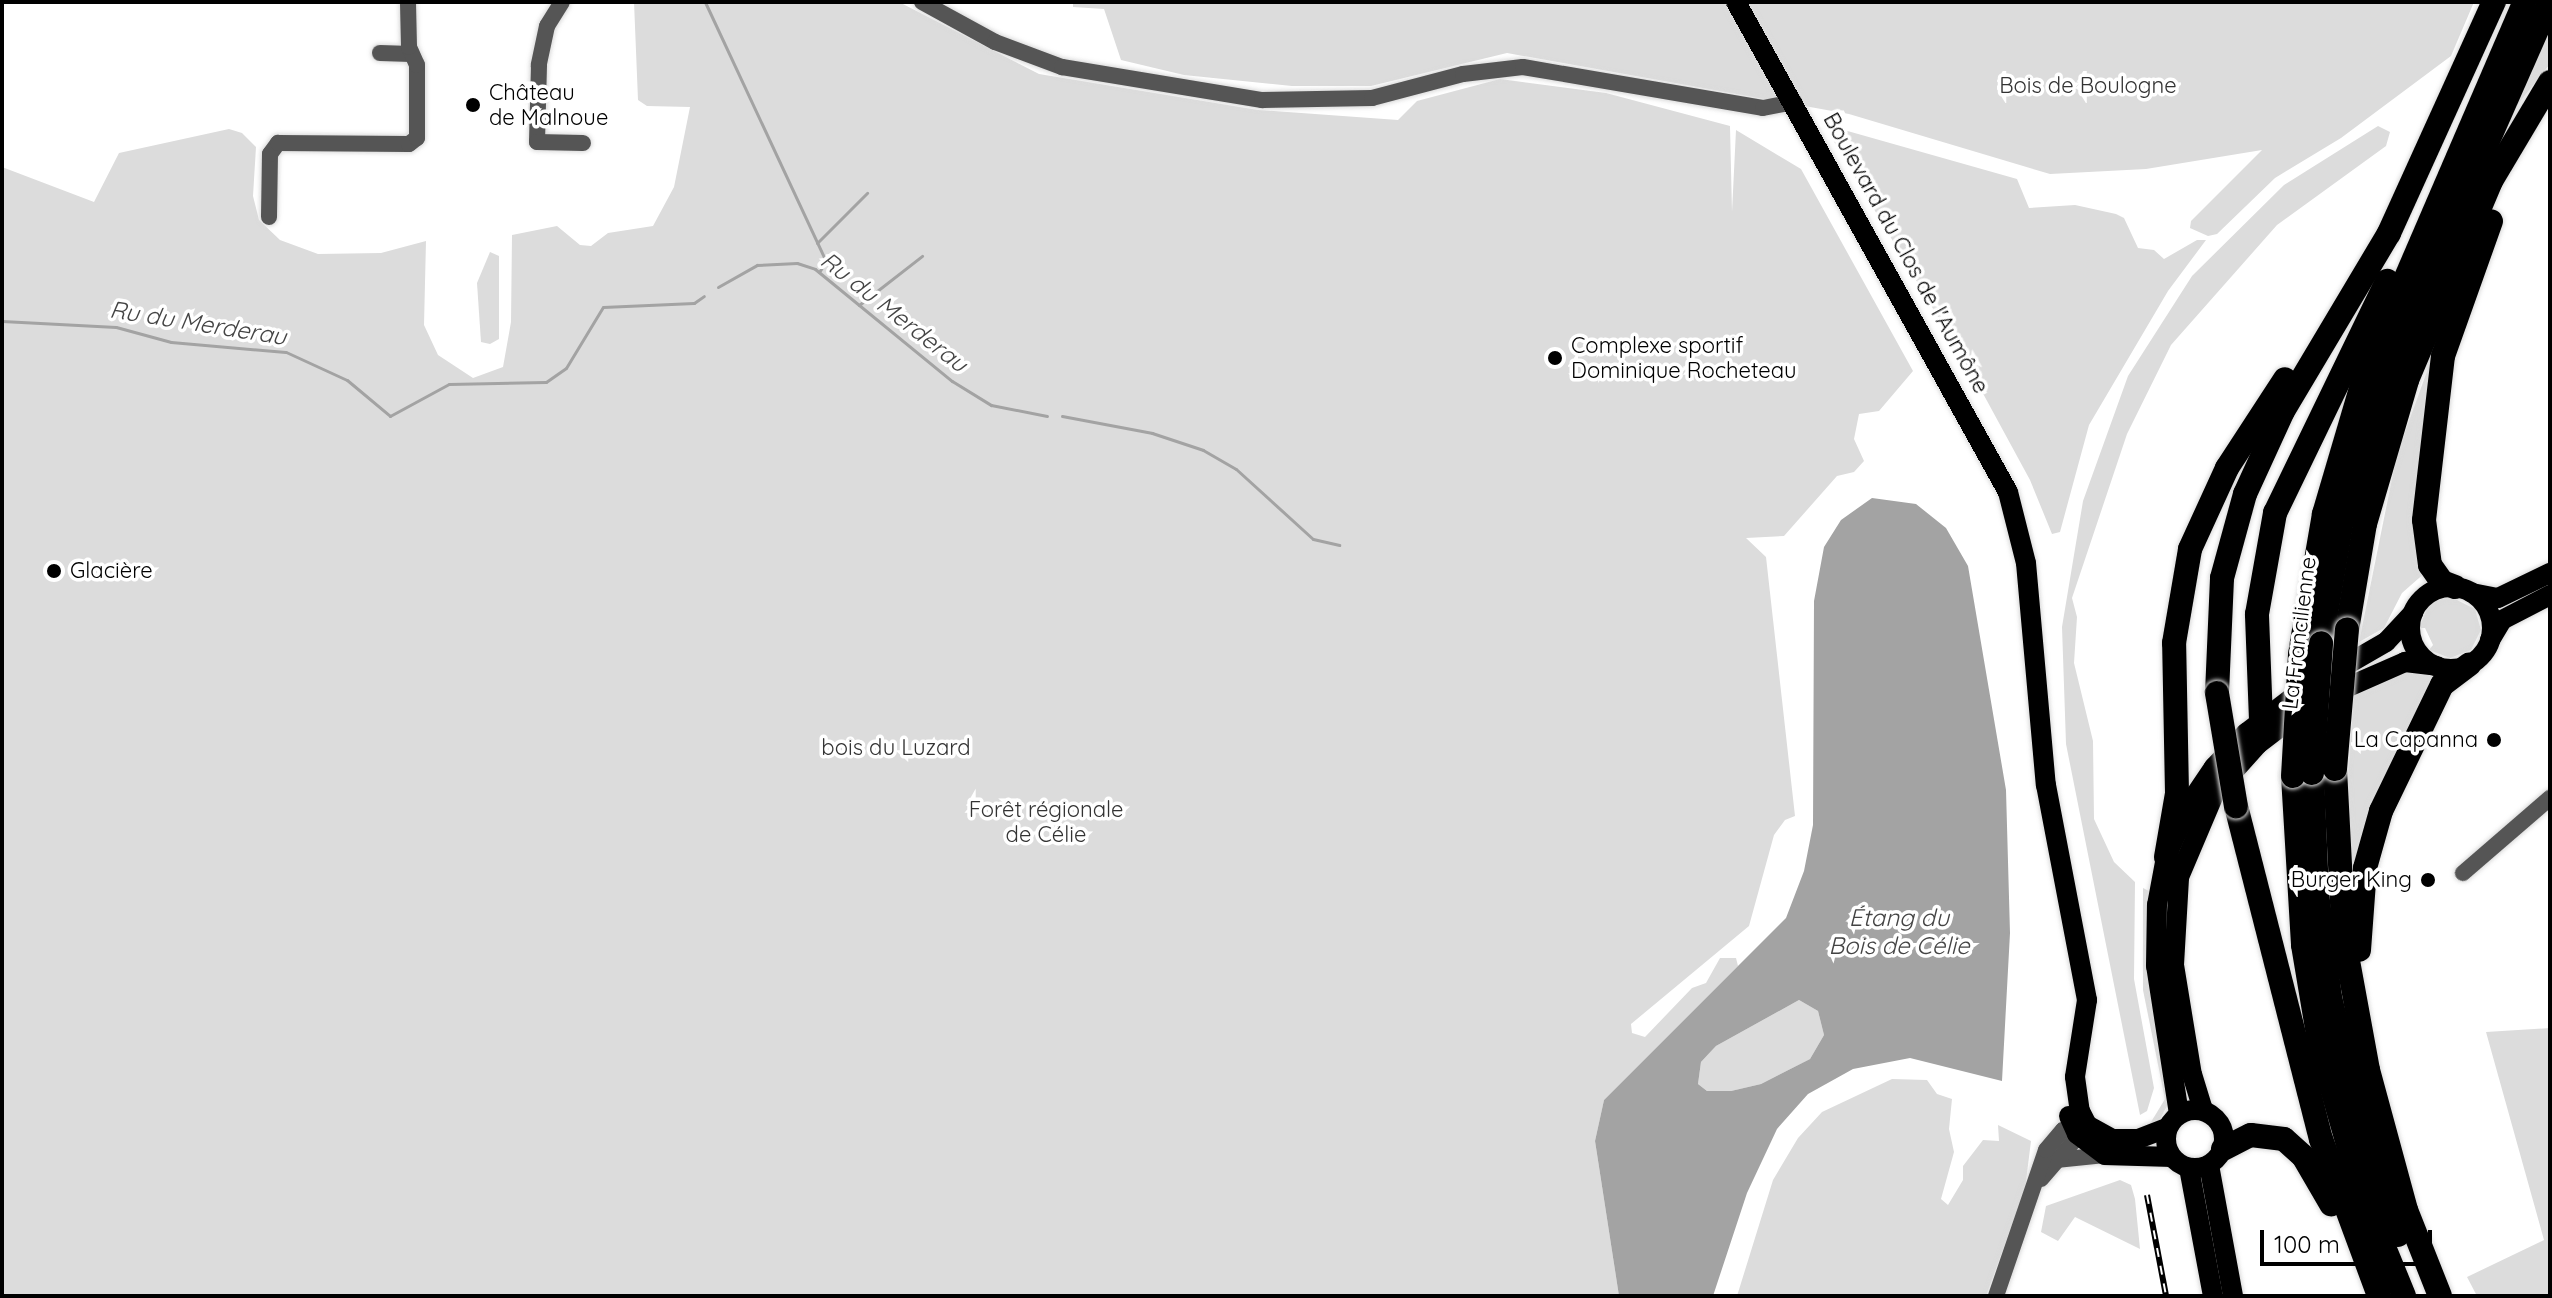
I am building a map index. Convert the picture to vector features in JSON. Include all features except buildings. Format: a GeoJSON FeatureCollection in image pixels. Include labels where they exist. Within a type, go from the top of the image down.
{"type":"FeatureCollection","features":[{"type":"Feature","properties":{"kind":"highway"},"geometry":{"type":"LineString","coordinates":[[2379,1296],[2357,1246],[2311,1102],[2236,806],[2217,693],[2222,578],[2245,494],[2283,411],[2389,233],[2494,2]]}},
{"type":"Feature","properties":{"kind":"highway","name":"La Francilienne"},"geometry":{"type":"LineString","coordinates":[[2424,1296],[2380,1187],[2343,1062],[2322,942],[2310,648],[2324,514],[2351,415],[2446,180],[2525,2]]}},
{"type":"Feature","properties":{"kind":"highway","name":"La Francilienne"},"geometry":{"type":"LineString","coordinates":[[2310,648],[2342,520],[2387,370],[2549,2]]}},
{"type":"Feature","properties":{"kind":"highway"},"geometry":{"type":"LineString","coordinates":[[2440,1296],[2382,1132],[2355,1000],[2339,891],[2314,773],[2347,630],[2365,524],[2407,380],[2491,181],[2550,82]]}},
{"type":"Feature","properties":{"kind":"highway"},"geometry":{"type":"LineString","coordinates":[[2463,590],[2436,576],[2424,543],[2438,387],[2451,327],[2534,107]]}},
{"type":"Feature","properties":{"kind":"highway"},"geometry":{"type":"LineString","coordinates":[[2261,720],[2257,614],[2275,513],[2426,200],[2446,180]]}},
{"type":"Feature","properties":{"kind":"highway"},"geometry":{"type":"LineString","coordinates":[[2166,857],[2177,793],[2174,643],[2190,549],[2227,468],[2335,303],[2355,292]]}},
{"type":"Feature","properties":{"kind":"highway"},"geometry":{"type":"LineString","coordinates":[[2355,1000],[2361,979],[2363,881],[2381,811],[2442,685],[2469,665]]}},
{"type":"Feature","properties":{"kind":"highway","name":"La Francilienne"},"geometry":{"type":"LineString","coordinates":[[2314,773],[2302,931],[2320,1047],[2362,1193],[2404,1296]]}},
{"type":"Feature","properties":{"kind":"highway"},"geometry":{"type":"LineString","coordinates":[[2198,1160],[2260,1134],[2294,1147],[2314,1172],[2343,1232],[2357,1246]]}},
{"type":"Feature","properties":{"kind":"main road"},"geometry":{"type":"LineString","coordinates":[[1736,2],[1794,102]]}},
{"type":"Feature","properties":{"kind":"main road","name":"Boulevard du Clos de l'Aumône"},"geometry":{"type":"LineString","coordinates":[[1794,102],[1969,413],[2012,504],[2026,563],[2046,785],[2087,1000],[2068,1106],[2079,1128]]}},
{"type":"Feature","properties":{"kind":"main road"},"geometry":{"type":"LineString","coordinates":[[2233,1296],[2198,1160],[2173,1121],[2156,966],[2157,905],[2166,857],[2206,778],[2261,720],[2306,687],[2386,642],[2430,593],[2463,590],[2487,598],[2508,595],[2550,573]]}},
{"type":"Feature","properties":{"kind":"main road"},"geometry":{"type":"LineString","coordinates":[[2463,590],[2490,615],[2488,644]]}},
{"type":"Feature","properties":{"kind":"main road"},"geometry":{"type":"LineString","coordinates":[[2213,1296],[2198,1160],[2220,1123],[2203,1110],[2184,1030],[2174,931],[2179,877],[2204,813],[2243,758],[2308,706],[2405,662],[2437,666],[2469,665],[2488,644],[2502,620],[2550,595]]}},
{"type":"Feature","properties":{"kind":"main road"},"geometry":{"type":"LineString","coordinates":[[2413,613],[2414,646],[2437,666]]}},
{"type":"Feature","properties":{"kind":"main road"},"geometry":{"type":"LineString","coordinates":[[2079,1128],[2124,1140],[2203,1110]]}},
{"type":"Feature","properties":{"kind":"main road"},"geometry":{"type":"LineString","coordinates":[[2079,1128],[2105,1155],[2198,1160]]}},
{"type":"Feature","properties":{"kind":"street"},"geometry":{"type":"LineString","coordinates":[[269,217],[270,154],[278,143],[409,144],[417,138],[417,65],[411,54],[408,2]]}},
{"type":"Feature","properties":{"kind":"street"},"geometry":{"type":"LineString","coordinates":[[562,2],[547,26],[539,65],[537,142],[583,143]]}},
{"type":"Feature","properties":{"kind":"street","name":"Boulevard du Clos de l'Aumône"},"geometry":{"type":"LineString","coordinates":[[922,2],[995,42],[1062,67],[1262,100],[1372,98],[1463,74],[1523,67],[1763,108],[1794,102]]}},
{"type":"Feature","properties":{"kind":"street"},"geometry":{"type":"LineString","coordinates":[[380,53],[411,54]]}},
{"type":"Feature","properties":{"kind":"street"},"geometry":{"type":"LineString","coordinates":[[2463,873],[2550,798]]}},
{"type":"Feature","properties":{"kind":"street"},"geometry":{"type":"LineString","coordinates":[[2037,1182],[2079,1128]]}},
{"type":"Feature","properties":{"kind":"street"},"geometry":{"type":"LineString","coordinates":[[1996,1296],[2050,1143],[2079,1128]]}},
{"type":"Feature","properties":{"kind":"street"},"geometry":{"type":"LineString","coordinates":[[2056,1160],[2105,1155]]}},
{"type":"Feature","properties":{"kind":"green space","name":"bois du Luzard"},"geometry":{"type":"Polygon","coordinates":[[[634,2],[899,2],[1039,74],[1258,110],[1398,120],[1417,101],[1500,79],[1606,93],[1730,126],[1732,212],[1736,130],[1801,169],[1913,371],[1879,411],[1859,414],[1854,439],[1864,461],[1854,472],[1837,476],[1784,536],[1746,538],[1766,557],[1795,816],[1785,820],[1774,835],[1749,926],[1631,1024],[1632,1033],[1645,1037],[1692,988],[1706,983],[1720,958],[1736,958],[1738,966],[1604,1100],[1595,1141],[1619,1296],[2,1296],[2,167],[94,202],[119,153],[229,129],[242,133],[256,147],[253,196],[259,220],[280,240],[318,254],[381,253],[426,241],[424,325],[438,355],[473,378],[503,367],[511,322],[512,235],[557,226],[580,245],[591,246],[608,233],[653,226],[674,187],[690,107],[647,106],[638,100],[634,2]]]}},
{"type":"Feature","properties":{"kind":"green space","name":"Bois de Boulogne"},"geometry":{"type":"Polygon","coordinates":[[[1073,2],[2474,2],[2451,56],[2341,138],[2275,178],[2217,234],[2208,236],[2190,228],[2191,221],[2262,150],[2146,169],[2050,174],[1849,114],[1507,53],[1371,86],[1292,86],[1184,75],[1121,60],[1104,9],[1073,7],[1073,2]]]}},
{"type":"Feature","properties":{"kind":"green space"},"geometry":{"type":"Polygon","coordinates":[[[2550,30],[2550,64],[2518,104],[2518,103],[2550,30]]]}},
{"type":"Feature","properties":{"kind":"green space"},"geometry":{"type":"Polygon","coordinates":[[[2378,126],[2390,132],[2386,146],[2277,225],[2171,345],[2127,434],[2072,598],[2077,617],[2074,663],[2093,741],[2094,819],[2114,862],[2135,882],[2134,979],[2154,1088],[2147,1111],[2140,1115],[2066,744],[2062,627],[2083,501],[2128,376],[2192,276],[2284,185],[2378,126]]]}},
{"type":"Feature","properties":{"kind":"green space"},"geometry":{"type":"Polygon","coordinates":[[[1844,130],[2017,179],[2029,208],[2075,205],[2116,214],[2124,218],[2138,248],[2154,250],[2164,259],[2197,240],[2206,240],[2168,291],[2089,425],[2060,532],[2052,534],[2030,480],[1980,388],[1833,140],[1844,130]]]}},
{"type":"Feature","properties":{"kind":"green space"},"geometry":{"type":"Polygon","coordinates":[[[490,252],[499,256],[499,339],[490,344],[481,342],[477,283],[490,252]]]}},
{"type":"Feature","properties":{"kind":"green space"},"geometry":{"type":"Polygon","coordinates":[[[2450,308],[2427,571],[2402,593],[2384,628],[2359,642],[2397,454],[2450,308]]]}},
{"type":"Feature","properties":{"kind":"green space"},"geometry":{"type":"Polygon","coordinates":[[[2449,596],[2475,609],[2481,630],[2471,650],[2450,658],[2429,650],[2433,645],[2425,628],[2419,628],[2429,604],[2449,596]]]}},
{"type":"Feature","properties":{"kind":"green space"},"geometry":{"type":"Polygon","coordinates":[[[2404,669],[2437,674],[2351,886],[2348,781],[2354,692],[2404,669]]]}},
{"type":"Feature","properties":{"kind":"green space"},"geometry":{"type":"Polygon","coordinates":[[[2143,888],[2151,892],[2170,1100],[2158,1123],[2148,1127],[2165,1099],[2143,990],[2143,888]]]}},
{"type":"Feature","properties":{"kind":"green space"},"geometry":{"type":"Polygon","coordinates":[[[1799,1000],[1818,1011],[1824,1035],[1810,1059],[1761,1084],[1731,1091],[1707,1091],[1698,1084],[1701,1062],[1716,1046],[1799,1000]]]}},
{"type":"Feature","properties":{"kind":"green space"},"geometry":{"type":"Polygon","coordinates":[[[2550,1028],[2550,1296],[2477,1296],[2467,1277],[2544,1240],[2486,1032],[2550,1028]]]}},
{"type":"Feature","properties":{"kind":"green space"},"geometry":{"type":"Polygon","coordinates":[[[1892,1079],[1927,1080],[1937,1094],[1952,1099],[1949,1129],[1954,1152],[1941,1199],[1948,1205],[1963,1180],[1963,1166],[1983,1140],[1999,1141],[1998,1125],[2031,1141],[2025,1189],[1986,1296],[1737,1296],[1773,1180],[1798,1138],[1822,1112],[1892,1079]]]}},
{"type":"Feature","properties":{"kind":"green space"},"geometry":{"type":"Polygon","coordinates":[[[2120,1180],[2131,1185],[2140,1249],[2075,1217],[2058,1241],[2041,1232],[2046,1206],[2120,1180]]]}},
{"type":"Feature","properties":{"kind":"water","name":"Étang du Bois de Célie"},"geometry":{"type":"Polygon","coordinates":[[[1872,498],[1916,504],[1946,528],[1968,566],[2006,790],[2010,933],[2002,1081],[1910,1058],[1853,1069],[1808,1094],[1777,1129],[1747,1193],[1713,1296],[1619,1296],[1595,1141],[1604,1100],[1786,918],[1804,871],[1813,825],[1814,601],[1824,547],[1841,520],[1872,498]],[[1799,1000],[1716,1046],[1701,1062],[1698,1084],[1707,1091],[1731,1091],[1761,1084],[1810,1059],[1824,1035],[1818,1011],[1799,1000]]]}},
{"type":"Feature","properties":{"kind":"waterway"},"geometry":{"type":"LineString","coordinates":[[705,2],[826,261],[819,272]]}},
{"type":"Feature","properties":{"kind":"waterway"},"geometry":{"type":"LineString","coordinates":[[817,243],[867,193]]}},
{"type":"Feature","properties":{"kind":"waterway"},"geometry":{"type":"LineString","coordinates":[[859,305],[922,256]]}},
{"type":"Feature","properties":{"kind":"waterway","name":"Ru du Merderau"},"geometry":{"type":"LineString","coordinates":[[718,287],[757,265],[797,263],[815,269],[952,381],[991,405],[1047,416]]}},
{"type":"Feature","properties":{"kind":"waterway","name":"Ru du Merderau"},"geometry":{"type":"LineString","coordinates":[[2,321],[116,327],[171,342],[286,352],[347,380],[390,416],[449,384],[546,382],[566,368],[603,307],[694,303],[704,296]]}},
{"type":"Feature","properties":{"kind":"waterway","name":"Ru du Merderau"},"geometry":{"type":"LineString","coordinates":[[1062,416],[1152,433],[1203,450],[1236,469],[1313,539],[1339,545]]}},
{"type":"Feature","properties":{"kind":"railway"},"geometry":{"type":"LineString","coordinates":[[2147,1195],[2166,1296]]}},
{"type":"Feature","properties":{"kind":"place","name":"Château de Malnoue"},"geometry":{"type":"Point","coordinates":[473,105]}},
{"type":"Feature","properties":{"kind":"place","name":"Complexe sportif Dominique Rocheteau"},"geometry":{"type":"Point","coordinates":[1555,358]}},
{"type":"Feature","properties":{"kind":"place","name":"Glacière"},"geometry":{"type":"Point","coordinates":[54,571]}},
{"type":"Feature","properties":{"kind":"place","name":"La Capanna"},"geometry":{"type":"Point","coordinates":[2494,740]}},
{"type":"Feature","properties":{"kind":"place","name":"Burger King"},"geometry":{"type":"Point","coordinates":[2428,880]}},
{"type":"Feature","properties":{"kind":"park label","name":"Forêt régionale de Célie"},"geometry":{"type":"Point","coordinates":[1046,822]}}]}
